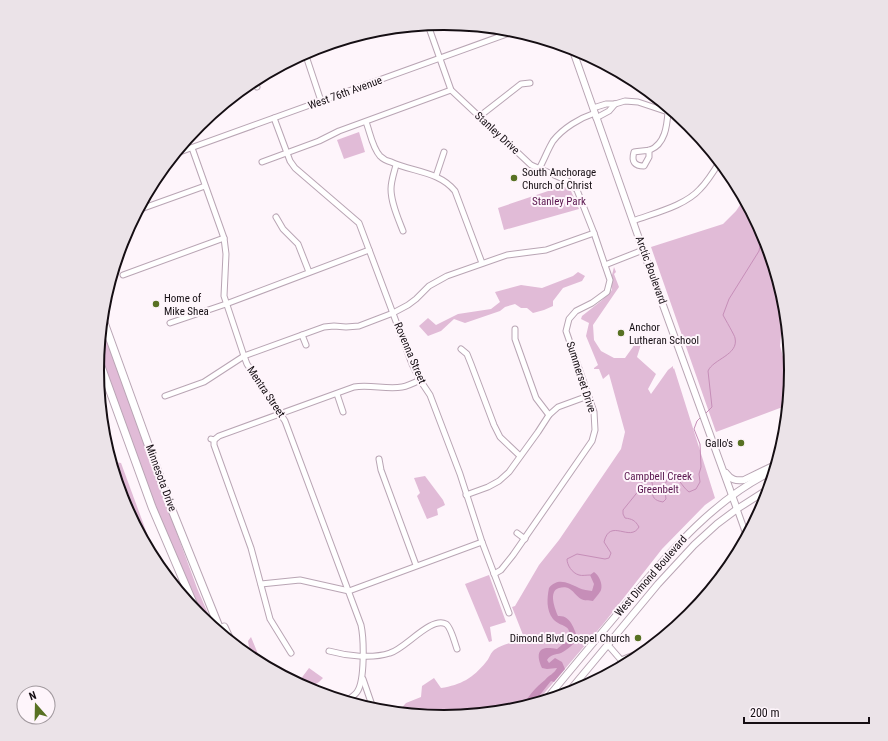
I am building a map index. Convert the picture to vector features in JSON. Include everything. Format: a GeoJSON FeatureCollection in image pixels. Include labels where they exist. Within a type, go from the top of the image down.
{"type":"FeatureCollection","features":[{"type":"Feature","properties":{"kind":"highway","name":"Minnesota Drive"},"geometry":{"type":"LineString","coordinates":[[106,328],[168,497],[219,627]]}},
{"type":"Feature","properties":{"kind":"highway","name":"Minnesota Drive"},"geometry":{"type":"LineString","coordinates":[[104,375],[152,507],[190,597]]}},
{"type":"Feature","properties":{"kind":"highway"},"geometry":{"type":"LineString","coordinates":[[189,552],[227,633]]}},
{"type":"Feature","properties":{"kind":"highway"},"geometry":{"type":"LineString","coordinates":[[176,567],[186,593]]}},
{"type":"Feature","properties":{"kind":"main road","name":"Arctic Boulevard"},"geometry":{"type":"LineString","coordinates":[[575,56],[643,250],[737,509]]}},
{"type":"Feature","properties":{"kind":"main road"},"geometry":{"type":"LineString","coordinates":[[723,470],[730,479],[738,481],[752,477],[770,468]]}},
{"type":"Feature","properties":{"kind":"main road","name":"West Dimond Boulevard"},"geometry":{"type":"LineString","coordinates":[[551,694],[649,576],[685,536],[732,496],[768,474]]}},
{"type":"Feature","properties":{"kind":"main road","name":"West Dimond Boulevard"},"geometry":{"type":"LineString","coordinates":[[575,685],[658,584],[694,545],[717,524],[762,493]]}},
{"type":"Feature","properties":{"kind":"street","name":"Stanley Drive"},"geometry":{"type":"LineString","coordinates":[[430,31],[451,90],[531,165],[568,181],[577,190],[605,265]]}},
{"type":"Feature","properties":{"kind":"street","name":"West 76th Avenue"},"geometry":{"type":"LineString","coordinates":[[184,151],[502,36]]}},
{"type":"Feature","properties":{"kind":"street"},"geometry":{"type":"LineString","coordinates":[[307,59],[321,101]]}},
{"type":"Feature","properties":{"kind":"street"},"geometry":{"type":"LineString","coordinates":[[480,116],[521,84],[530,83]]}},
{"type":"Feature","properties":{"kind":"street"},"geometry":{"type":"LineString","coordinates":[[262,162],[319,141],[339,131],[451,90]]}},
{"type":"Feature","properties":{"kind":"street"},"geometry":{"type":"LineString","coordinates":[[595,113],[606,104],[615,104],[625,101],[638,102],[664,110]]}},
{"type":"Feature","properties":{"kind":"street"},"geometry":{"type":"LineString","coordinates":[[539,168],[553,141],[560,133],[587,116],[609,110],[615,104]]}},
{"type":"Feature","properties":{"kind":"street"},"geometry":{"type":"LineString","coordinates":[[649,150],[657,146],[663,138],[668,125],[670,115]]}},
{"type":"Feature","properties":{"kind":"street","name":"Rovenna Street"},"geometry":{"type":"LineString","coordinates":[[274,118],[290,161],[295,168],[359,223],[412,364],[430,396],[460,474],[482,542],[509,613]]}},
{"type":"Feature","properties":{"kind":"street"},"geometry":{"type":"LineString","coordinates":[[366,122],[376,150],[383,158],[396,165],[436,176],[450,184],[455,191],[482,263]]}},
{"type":"Feature","properties":{"kind":"street","name":"Mentra Street"},"geometry":{"type":"LineString","coordinates":[[192,148],[224,238],[226,254],[224,287],[226,304],[247,364],[281,413],[300,458],[349,591],[363,633],[362,679]]}},
{"type":"Feature","properties":{"kind":"street"},"geometry":{"type":"LineString","coordinates":[[436,176],[444,152]]}},
{"type":"Feature","properties":{"kind":"street"},"geometry":{"type":"LineString","coordinates":[[396,165],[391,184],[391,191],[392,200],[403,231]]}},
{"type":"Feature","properties":{"kind":"street"},"geometry":{"type":"LineString","coordinates":[[633,221],[668,208],[690,197],[699,190],[717,167]]}},
{"type":"Feature","properties":{"kind":"street"},"geometry":{"type":"LineString","coordinates":[[145,207],[205,186]]}},
{"type":"Feature","properties":{"kind":"street"},"geometry":{"type":"LineString","coordinates":[[276,218],[283,229],[298,244],[309,272]]}},
{"type":"Feature","properties":{"kind":"street"},"geometry":{"type":"LineString","coordinates":[[165,396],[204,382],[244,356],[324,327],[359,326],[393,313],[416,300],[438,280],[482,263],[507,255],[546,250],[594,233]]}},
{"type":"Feature","properties":{"kind":"street"},"geometry":{"type":"LineString","coordinates":[[123,275],[224,238]]}},
{"type":"Feature","properties":{"kind":"street"},"geometry":{"type":"LineString","coordinates":[[170,323],[226,304],[369,250]]}},
{"type":"Feature","properties":{"kind":"street"},"geometry":{"type":"LineString","coordinates":[[605,265],[643,250]]}},
{"type":"Feature","properties":{"kind":"street","name":"Summerset Drive"},"geometry":{"type":"LineString","coordinates":[[494,574],[501,570],[525,539],[592,441],[595,430],[595,420],[566,331],[570,319],[576,311],[592,303],[607,292],[610,280],[605,265]]}},
{"type":"Feature","properties":{"kind":"street"},"geometry":{"type":"LineString","coordinates":[[515,329],[515,339],[536,398],[549,415]]}},
{"type":"Feature","properties":{"kind":"street"},"geometry":{"type":"LineString","coordinates":[[302,335],[306,345]]}},
{"type":"Feature","properties":{"kind":"street"},"geometry":{"type":"LineString","coordinates":[[461,349],[466,354],[471,364],[494,426],[500,437],[520,456]]}},
{"type":"Feature","properties":{"kind":"street"},"geometry":{"type":"LineString","coordinates":[[291,653],[270,619],[251,548],[212,440],[219,436],[354,387],[364,386],[400,388],[409,386],[420,380]]}},
{"type":"Feature","properties":{"kind":"street"},"geometry":{"type":"LineString","coordinates":[[337,394],[343,412]]}},
{"type":"Feature","properties":{"kind":"street"},"geometry":{"type":"LineString","coordinates":[[466,495],[488,487],[509,472],[549,415],[558,407],[588,396]]}},
{"type":"Feature","properties":{"kind":"street"},"geometry":{"type":"LineString","coordinates":[[379,459],[381,470],[416,565]]}},
{"type":"Feature","properties":{"kind":"street","name":"Arctic Boulevard"},"geometry":{"type":"LineString","coordinates":[[737,509],[744,530]]}},
{"type":"Feature","properties":{"kind":"street"},"geometry":{"type":"LineString","coordinates":[[517,534],[525,539]]}},
{"type":"Feature","properties":{"kind":"street"},"geometry":{"type":"LineString","coordinates":[[261,584],[300,580],[349,591],[416,565],[482,542]]}},
{"type":"Feature","properties":{"kind":"street"},"geometry":{"type":"LineString","coordinates":[[329,651],[338,654],[363,656],[378,656],[391,653],[401,648],[422,630],[446,622],[449,626],[457,649]]}},
{"type":"Feature","properties":{"kind":"street"},"geometry":{"type":"LineString","coordinates":[[608,645],[621,660],[625,658]]}},
{"type":"Feature","properties":{"kind":"street"},"geometry":{"type":"LineString","coordinates":[[350,697],[357,692],[362,679]]}},
{"type":"Feature","properties":{"kind":"street"},"geometry":{"type":"LineString","coordinates":[[362,679],[371,702]]}},
{"type":"Feature","properties":{"kind":"green space"},"geometry":{"type":"Polygon","coordinates":[[[359,132],[365,152],[344,159],[337,140],[359,132]]]}},
{"type":"Feature","properties":{"kind":"green space","name":"Stanley Park"},"geometry":{"type":"Polygon","coordinates":[[[563,186],[571,191],[579,209],[504,230],[498,208],[563,186]]]}},
{"type":"Feature","properties":{"kind":"green space"},"geometry":{"type":"Polygon","coordinates":[[[741,204],[759,240],[773,282],[782,326],[780,346],[784,360],[784,393],[783,407],[716,432],[651,247],[723,224],[741,204]]]}},
{"type":"Feature","properties":{"kind":"green space","name":"Campbell Creek Greenbelt"},"geometry":{"type":"Polygon","coordinates":[[[614,267],[616,272],[614,274],[619,287],[593,325],[594,340],[601,351],[614,358],[625,358],[640,337],[643,338],[637,357],[656,374],[648,389],[651,394],[668,370],[673,366],[715,498],[705,505],[662,549],[604,623],[542,696],[488,708],[466,710],[444,711],[401,708],[406,703],[421,697],[422,686],[434,678],[441,688],[461,683],[481,668],[495,649],[505,644],[519,641],[523,635],[512,607],[515,606],[539,565],[559,540],[621,449],[625,432],[609,374],[603,379],[599,369],[594,369],[598,365],[586,336],[589,323],[581,319],[582,316],[612,290],[611,279],[614,267]]]}},
{"type":"Feature","properties":{"kind":"green space"},"geometry":{"type":"Polygon","coordinates":[[[578,272],[585,276],[582,281],[563,288],[553,301],[553,306],[544,310],[533,313],[527,308],[521,308],[515,304],[505,307],[500,311],[465,323],[454,319],[441,331],[428,336],[419,326],[428,318],[436,325],[458,314],[491,309],[500,302],[495,292],[521,285],[542,288],[573,276],[578,272]]]}},
{"type":"Feature","properties":{"kind":"green space"},"geometry":{"type":"Polygon","coordinates":[[[105,337],[197,588],[210,618],[199,606],[155,506],[104,368],[105,337]]]}},
{"type":"Feature","properties":{"kind":"green space"},"geometry":{"type":"Polygon","coordinates":[[[116,462],[121,463],[149,541],[129,501],[116,462]]]}},
{"type":"Feature","properties":{"kind":"green space"},"geometry":{"type":"Polygon","coordinates":[[[425,476],[445,505],[437,509],[438,515],[427,519],[417,496],[420,493],[414,478],[425,476]]]}},
{"type":"Feature","properties":{"kind":"green space"},"geometry":{"type":"Polygon","coordinates":[[[489,575],[506,622],[490,627],[492,641],[489,642],[465,584],[489,575]]]}},
{"type":"Feature","properties":{"kind":"green space"},"geometry":{"type":"Polygon","coordinates":[[[251,637],[259,656],[250,650],[248,641],[251,637]]]}},
{"type":"Feature","properties":{"kind":"green space"},"geometry":{"type":"Polygon","coordinates":[[[309,668],[323,678],[314,685],[301,679],[309,668]]]}},
{"type":"Feature","properties":{"kind":"shaded area"},"geometry":{"type":"Polygon","coordinates":[[[594,572],[600,580],[601,585],[600,593],[593,601],[582,600],[566,587],[559,588],[554,593],[553,600],[558,616],[562,616],[569,620],[578,639],[566,650],[552,656],[547,660],[549,663],[555,658],[562,662],[565,669],[554,682],[551,681],[538,697],[526,700],[532,692],[557,668],[542,668],[539,658],[540,651],[546,648],[557,649],[569,639],[569,630],[565,626],[556,622],[549,612],[549,588],[556,583],[563,582],[592,591],[594,584],[590,575],[594,572]]]}},
{"type":"Feature","properties":{"kind":"waterway"},"geometry":{"type":"LineString","coordinates":[[705,414],[712,407],[708,371],[715,363],[730,353],[735,344],[735,337],[723,315],[729,299],[759,251],[760,244]]}},
{"type":"Feature","properties":{"kind":"waterway"},"geometry":{"type":"LineString","coordinates":[[590,575],[576,574],[572,571],[567,559],[577,554],[605,559],[609,558],[611,553],[604,542],[607,535],[611,531],[615,530],[631,533],[639,527],[633,520],[625,518],[623,510],[640,489],[644,477],[648,476],[651,480],[654,498],[663,502],[666,499],[665,484],[670,476],[678,479],[689,492],[696,489],[700,482],[699,474],[701,467],[700,444],[694,429],[697,421],[701,417]]}},
{"type":"Feature","properties":{"kind":"place","name":"South Anchorage Church of Christ"},"geometry":{"type":"Point","coordinates":[514,178]}},
{"type":"Feature","properties":{"kind":"place","name":"Home of Mike Shea"},"geometry":{"type":"Point","coordinates":[156,304]}},
{"type":"Feature","properties":{"kind":"place","name":"Anchor Lutheran School"},"geometry":{"type":"Point","coordinates":[621,333]}},
{"type":"Feature","properties":{"kind":"place","name":"Gallo's"},"geometry":{"type":"Point","coordinates":[741,443]}},
{"type":"Feature","properties":{"kind":"place","name":"Dimond Blvd Gospel Church"},"geometry":{"type":"Point","coordinates":[638,638]}}]}
